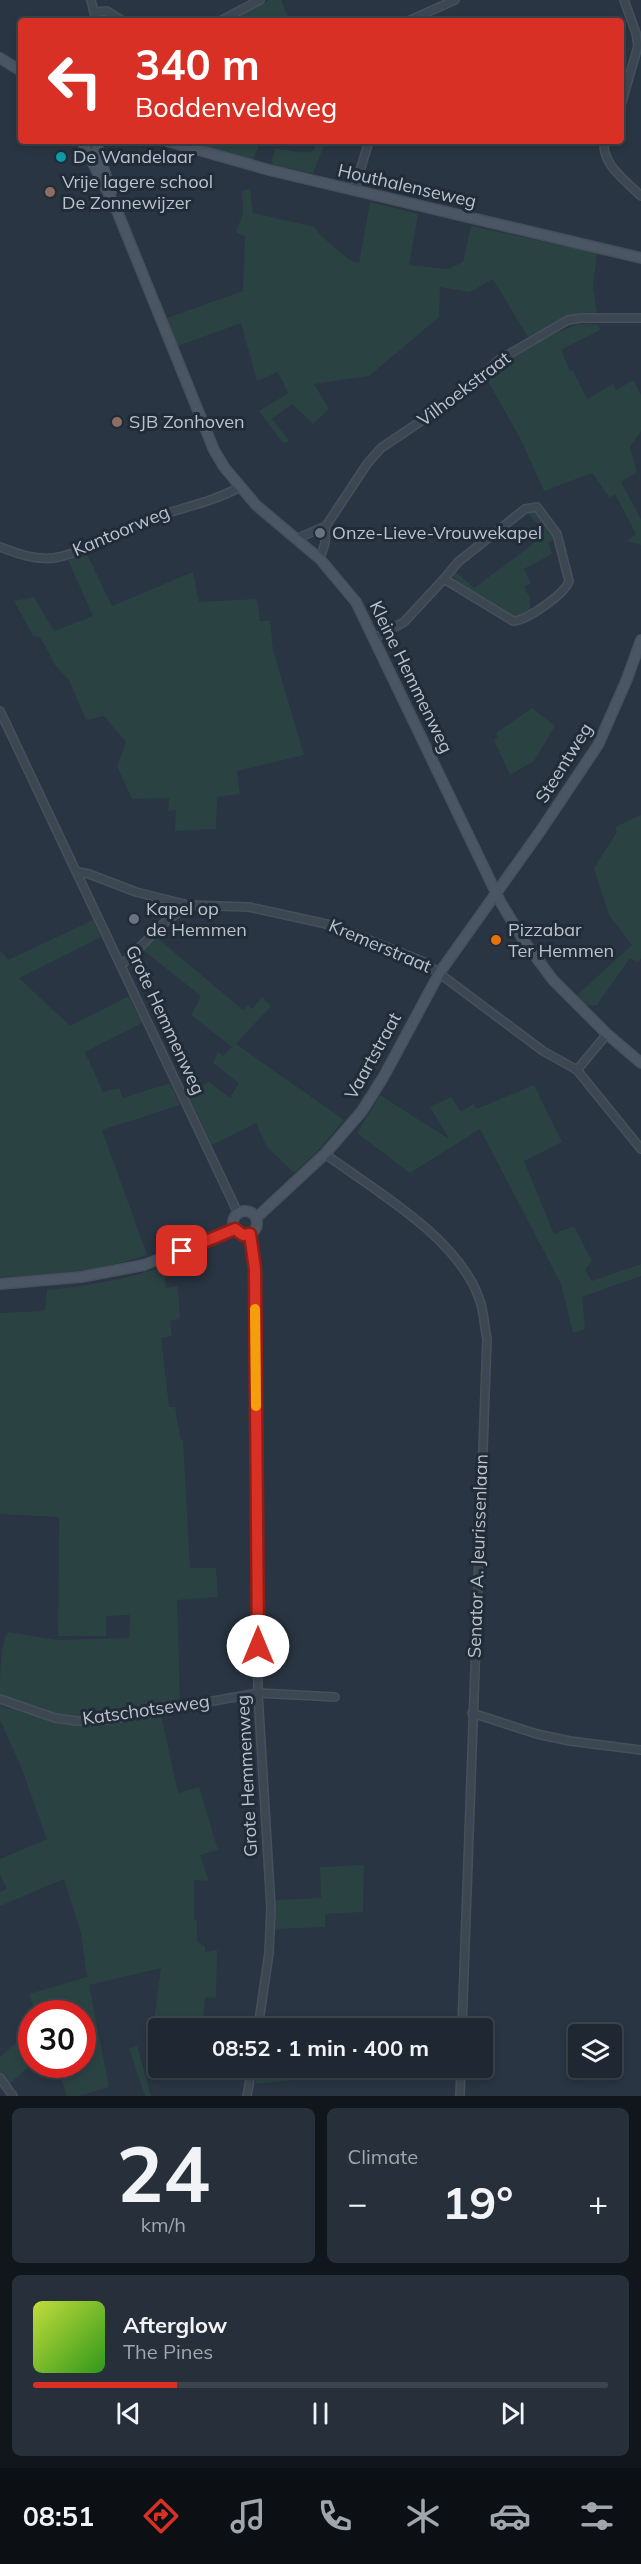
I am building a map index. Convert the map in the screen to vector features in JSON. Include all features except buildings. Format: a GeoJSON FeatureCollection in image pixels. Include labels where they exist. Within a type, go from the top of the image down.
{"type":"FeatureCollection","features":[{"type":"Feature","properties":{"kind":"street"},"geometry":{"type":"LineString","coordinates":[[91,0],[96,18]]}},
{"type":"Feature","properties":{"kind":"street"},"geometry":{"type":"LineString","coordinates":[[226,18],[260,0]]}},
{"type":"Feature","properties":{"kind":"street"},"geometry":{"type":"LineString","coordinates":[[415,18],[454,0]]}},
{"type":"Feature","properties":{"kind":"street"},"geometry":{"type":"LineString","coordinates":[[624,0],[636,33],[638,46],[624,95]]}},
{"type":"Feature","properties":{"kind":"street"},"geometry":{"type":"LineString","coordinates":[[95,12],[107,11],[118,18]]}},
{"type":"Feature","properties":{"kind":"street"},"geometry":{"type":"LineString","coordinates":[[0,58],[18,69]]}},
{"type":"Feature","properties":{"kind":"street","name":"Kleine Hemmenweg"},"geometry":{"type":"LineString","coordinates":[[81,144],[115,206]]}},
{"type":"Feature","properties":{"kind":"street","name":"Kleine Hemmenweg"},"geometry":{"type":"LineString","coordinates":[[97,144],[115,206],[207,436],[224,467],[256,505],[320,559],[356,602],[497,893],[524,941],[568,997],[641,1063]]}},
{"type":"Feature","properties":{"kind":"street","name":"Houthalenseweg"},"geometry":{"type":"LineString","coordinates":[[177,144],[238,163],[641,258]]}},
{"type":"Feature","properties":{"kind":"street"},"geometry":{"type":"LineString","coordinates":[[354,191],[368,144]]}},
{"type":"Feature","properties":{"kind":"street"},"geometry":{"type":"LineString","coordinates":[[604,144],[604,154],[608,163],[641,196]]}},
{"type":"Feature","properties":{"kind":"street","name":"Vilhoekstraat"},"geometry":{"type":"LineString","coordinates":[[320,559],[325,543],[326,526],[381,448],[452,401],[499,360],[568,320],[641,318]]}},
{"type":"Feature","properties":{"kind":"street","name":"Kantoorweg"},"geometry":{"type":"LineString","coordinates":[[0,547],[27,557],[57,557],[176,508],[226,495],[240,487]]}},
{"type":"Feature","properties":{"kind":"street"},"geometry":{"type":"LineString","coordinates":[[375,638],[407,620],[458,561],[525,509],[537,507],[557,534],[569,581],[565,589],[525,619],[517,622],[509,620],[444,579]]}},
{"type":"Feature","properties":{"kind":"street"},"geometry":{"type":"LineString","coordinates":[[296,539],[326,526]]}},
{"type":"Feature","properties":{"kind":"street","name":"Steentweg"},"geometry":{"type":"LineString","coordinates":[[497,893],[598,745],[627,679],[641,640]]}},
{"type":"Feature","properties":{"kind":"street","name":"Grote Hemmenweg"},"geometry":{"type":"LineString","coordinates":[[0,711],[238,1213]]}},
{"type":"Feature","properties":{"kind":"street","name":"Kremerstraat"},"geometry":{"type":"LineString","coordinates":[[78,872],[96,876],[136,892],[188,905],[249,907],[331,925],[424,962],[543,1051],[577,1070],[641,1149]]}},
{"type":"Feature","properties":{"kind":"street","name":"Vaartstraat"},"geometry":{"type":"LineString","coordinates":[[256,1218],[325,1154],[362,1111],[384,1076],[416,1012],[440,972],[497,893]]}},
{"type":"Feature","properties":{"kind":"street"},"geometry":{"type":"LineString","coordinates":[[121,966],[163,924],[188,905]]}},
{"type":"Feature","properties":{"kind":"street"},"geometry":{"type":"LineString","coordinates":[[577,1070],[607,1034]]}},
{"type":"Feature","properties":{"kind":"street","name":"Senator A. Jeurissenlaan"},"geometry":{"type":"LineString","coordinates":[[325,1154],[435,1235],[462,1265],[480,1298],[487,1339],[462,2018]]}},
{"type":"Feature","properties":{"kind":"street"},"geometry":{"type":"LineString","coordinates":[[250,1234],[243,1235],[235,1229],[234,1219],[238,1213],[248,1211],[256,1218]]}},
{"type":"Feature","properties":{"kind":"street","name":"Grote Hemmenweg"},"geometry":{"type":"LineString","coordinates":[[256,1218],[257,1226],[250,1234],[255,1269],[258,1693],[271,1908],[269,1953],[259,2018]]}},
{"type":"Feature","properties":{"kind":"street"},"geometry":{"type":"LineString","coordinates":[[0,1284],[81,1277],[144,1265],[235,1229]]}},
{"type":"Feature","properties":{"kind":"street","name":"Katschotseweg"},"geometry":{"type":"LineString","coordinates":[[0,1700],[55,1718],[77,1721],[107,1720],[258,1693],[335,1697]]}},
{"type":"Feature","properties":{"kind":"street"},"geometry":{"type":"LineString","coordinates":[[472,1713],[537,1734],[570,1741],[641,1750]]}},
{"type":"Feature","properties":{"kind":"street"},"geometry":{"type":"LineString","coordinates":[[0,2078],[13,2096]]}},
{"type":"Feature","properties":{"kind":"street"},"geometry":{"type":"LineString","coordinates":[[247,2096],[250,2078]]}},
{"type":"Feature","properties":{"kind":"street"},"geometry":{"type":"LineString","coordinates":[[460,2096],[461,2078]]}},
{"type":"Feature","properties":{"kind":"green space"},"geometry":{"type":"Polygon","coordinates":[[[269,0],[281,0],[289,18],[236,18],[269,0]]]}},
{"type":"Feature","properties":{"kind":"green space"},"geometry":{"type":"Polygon","coordinates":[[[201,144],[260,144],[252,160],[201,144]]]}},
{"type":"Feature","properties":{"kind":"green space"},"geometry":{"type":"Polygon","coordinates":[[[316,144],[325,144],[313,173],[273,165],[275,149],[313,151],[316,144]]]}},
{"type":"Feature","properties":{"kind":"green space"},"geometry":{"type":"Polygon","coordinates":[[[250,189],[253,213],[315,227],[318,233],[349,260],[359,263],[370,202],[418,214],[409,265],[448,269],[463,262],[471,226],[597,253],[593,287],[597,314],[568,316],[529,339],[493,279],[470,292],[440,287],[439,317],[369,376],[314,384],[329,409],[313,424],[292,404],[272,419],[289,441],[283,443],[259,411],[288,393],[278,372],[257,381],[241,323],[178,346],[167,318],[243,291],[245,237],[236,232],[243,213],[242,191],[250,189]]]}},
{"type":"Feature","properties":{"kind":"green space"},"geometry":{"type":"Polygon","coordinates":[[[580,324],[599,325],[600,330],[561,350],[570,371],[573,370],[587,399],[613,384],[616,390],[633,380],[641,395],[641,431],[630,447],[637,472],[621,482],[641,519],[641,545],[627,541],[636,534],[615,494],[610,498],[592,473],[544,491],[520,438],[485,376],[542,340],[580,324]]]}},
{"type":"Feature","properties":{"kind":"green space"},"geometry":{"type":"Polygon","coordinates":[[[527,511],[536,511],[555,539],[548,542],[552,554],[524,569],[531,583],[524,587],[530,598],[530,611],[516,619],[457,584],[453,574],[455,571],[474,588],[532,545],[543,532],[527,511]]]}},
{"type":"Feature","properties":{"kind":"green space"},"geometry":{"type":"Polygon","coordinates":[[[86,552],[112,606],[193,572],[199,602],[257,599],[260,621],[270,621],[273,650],[304,755],[237,771],[240,794],[217,797],[216,829],[175,831],[176,810],[168,811],[169,798],[132,799],[117,766],[126,742],[104,716],[86,720],[69,680],[55,665],[41,638],[33,636],[14,601],[34,597],[54,631],[93,616],[68,560],[86,552]]]}},
{"type":"Feature","properties":{"kind":"green space"},"geometry":{"type":"Polygon","coordinates":[[[532,708],[555,726],[534,761],[510,775],[494,740],[498,738],[496,733],[532,708]]]}},
{"type":"Feature","properties":{"kind":"green space"},"geometry":{"type":"Polygon","coordinates":[[[641,815],[641,958],[638,962],[630,958],[597,1005],[585,1006],[575,997],[632,945],[609,915],[594,868],[617,832],[615,827],[641,815]]]}},
{"type":"Feature","properties":{"kind":"green space"},"geometry":{"type":"Polygon","coordinates":[[[93,920],[101,937],[19,978],[70,1026],[129,996],[142,1023],[85,1052],[103,1092],[119,1088],[123,1098],[170,1083],[180,1105],[102,1130],[147,1255],[111,1265],[74,1271],[0,1277],[0,950],[8,960],[93,920]]]}},
{"type":"Feature","properties":{"kind":"green space"},"geometry":{"type":"Polygon","coordinates":[[[156,937],[243,1010],[248,1005],[252,1009],[262,997],[271,1006],[236,1044],[344,1120],[317,1152],[294,1173],[266,1146],[256,1123],[212,1145],[187,1093],[209,1082],[230,1098],[239,1083],[213,1063],[218,1052],[223,1056],[232,1047],[191,1015],[201,996],[143,950],[156,937]]]}},
{"type":"Feature","properties":{"kind":"green space"},"geometry":{"type":"Polygon","coordinates":[[[534,1085],[562,1142],[524,1161],[554,1234],[574,1226],[592,1261],[585,1270],[592,1281],[641,1264],[641,1276],[582,1297],[585,1329],[573,1333],[561,1284],[480,1129],[410,1173],[357,1133],[380,1095],[449,1139],[430,1107],[451,1097],[461,1112],[473,1104],[477,1109],[534,1085]]]}},
{"type":"Feature","properties":{"kind":"green space"},"geometry":{"type":"Polygon","coordinates":[[[164,1266],[166,1288],[178,1286],[180,1319],[170,1321],[172,1336],[161,1338],[169,1407],[175,1407],[183,1441],[190,1568],[216,1568],[218,1597],[177,1600],[180,1702],[159,1705],[178,1793],[199,1787],[218,1850],[200,1855],[209,1881],[194,1880],[194,1919],[197,1921],[197,1941],[205,1947],[205,1952],[217,1950],[216,1998],[205,1997],[203,2018],[154,2018],[161,1968],[89,1985],[92,2000],[31,2000],[29,1994],[87,1977],[81,1933],[64,1879],[0,1906],[0,1892],[7,1889],[0,1875],[0,1859],[47,1839],[21,1767],[0,1720],[0,1705],[11,1709],[15,1702],[0,1695],[0,1670],[5,1637],[8,1632],[58,1640],[129,1638],[130,1615],[106,1616],[106,1636],[58,1636],[59,1517],[0,1514],[0,1313],[45,1311],[47,1290],[77,1287],[135,1275],[164,1266]]]}},
{"type":"Feature","properties":{"kind":"green space"},"geometry":{"type":"Polygon","coordinates":[[[364,1865],[363,1912],[325,1914],[325,1927],[275,1929],[275,1900],[321,1898],[320,1867],[364,1865]]]}},
{"type":"Feature","properties":{"kind":"green space"},"geometry":{"type":"Polygon","coordinates":[[[96,2021],[109,2087],[79,2096],[67,2096],[61,2078],[96,2078],[96,2021]]]}},
{"type":"Feature","properties":{"kind":"green space"},"geometry":{"type":"Polygon","coordinates":[[[18,2041],[18,2076],[9,2084],[0,2073],[0,2057],[18,2041]]]}},
{"type":"Feature","properties":{"kind":"green space"},"geometry":{"type":"Polygon","coordinates":[[[137,2046],[151,2096],[145,2096],[129,2049],[137,2046]]]}},
{"type":"Feature","properties":{"kind":"green space"},"geometry":{"type":"Polygon","coordinates":[[[256,2078],[316,2078],[255,2084],[256,2078]]]}},
{"type":"Feature","properties":{"kind":"slow traffic"},"geometry":{"type":"LineString","coordinates":[[255,1309],[256,1406]]}},
{"type":"Feature","properties":{"kind":"place","name":"De Wandelaar"},"geometry":{"type":"Point","coordinates":[61,157]}},
{"type":"Feature","properties":{"kind":"place","name":"Vrije lagere school De Zonnewijzer"},"geometry":{"type":"Point","coordinates":[50,192]}},
{"type":"Feature","properties":{"kind":"place","name":"SJB Zonhoven"},"geometry":{"type":"Point","coordinates":[117,422]}},
{"type":"Feature","properties":{"kind":"place","name":"Onze-Lieve-Vrouwekapel"},"geometry":{"type":"Point","coordinates":[320,533]}},
{"type":"Feature","properties":{"kind":"place","name":"Kapel op de Hemmen"},"geometry":{"type":"Point","coordinates":[134,919]}},
{"type":"Feature","properties":{"kind":"place","name":"Pizzabar Ter Hemmen"},"geometry":{"type":"Point","coordinates":[496,940]}},
{"type":"Feature","properties":{"kind":"route"},"geometry":{"type":"LineString","coordinates":[[182,1251],[235,1229],[243,1235],[250,1234],[255,1269],[258,1646]]}}]}
